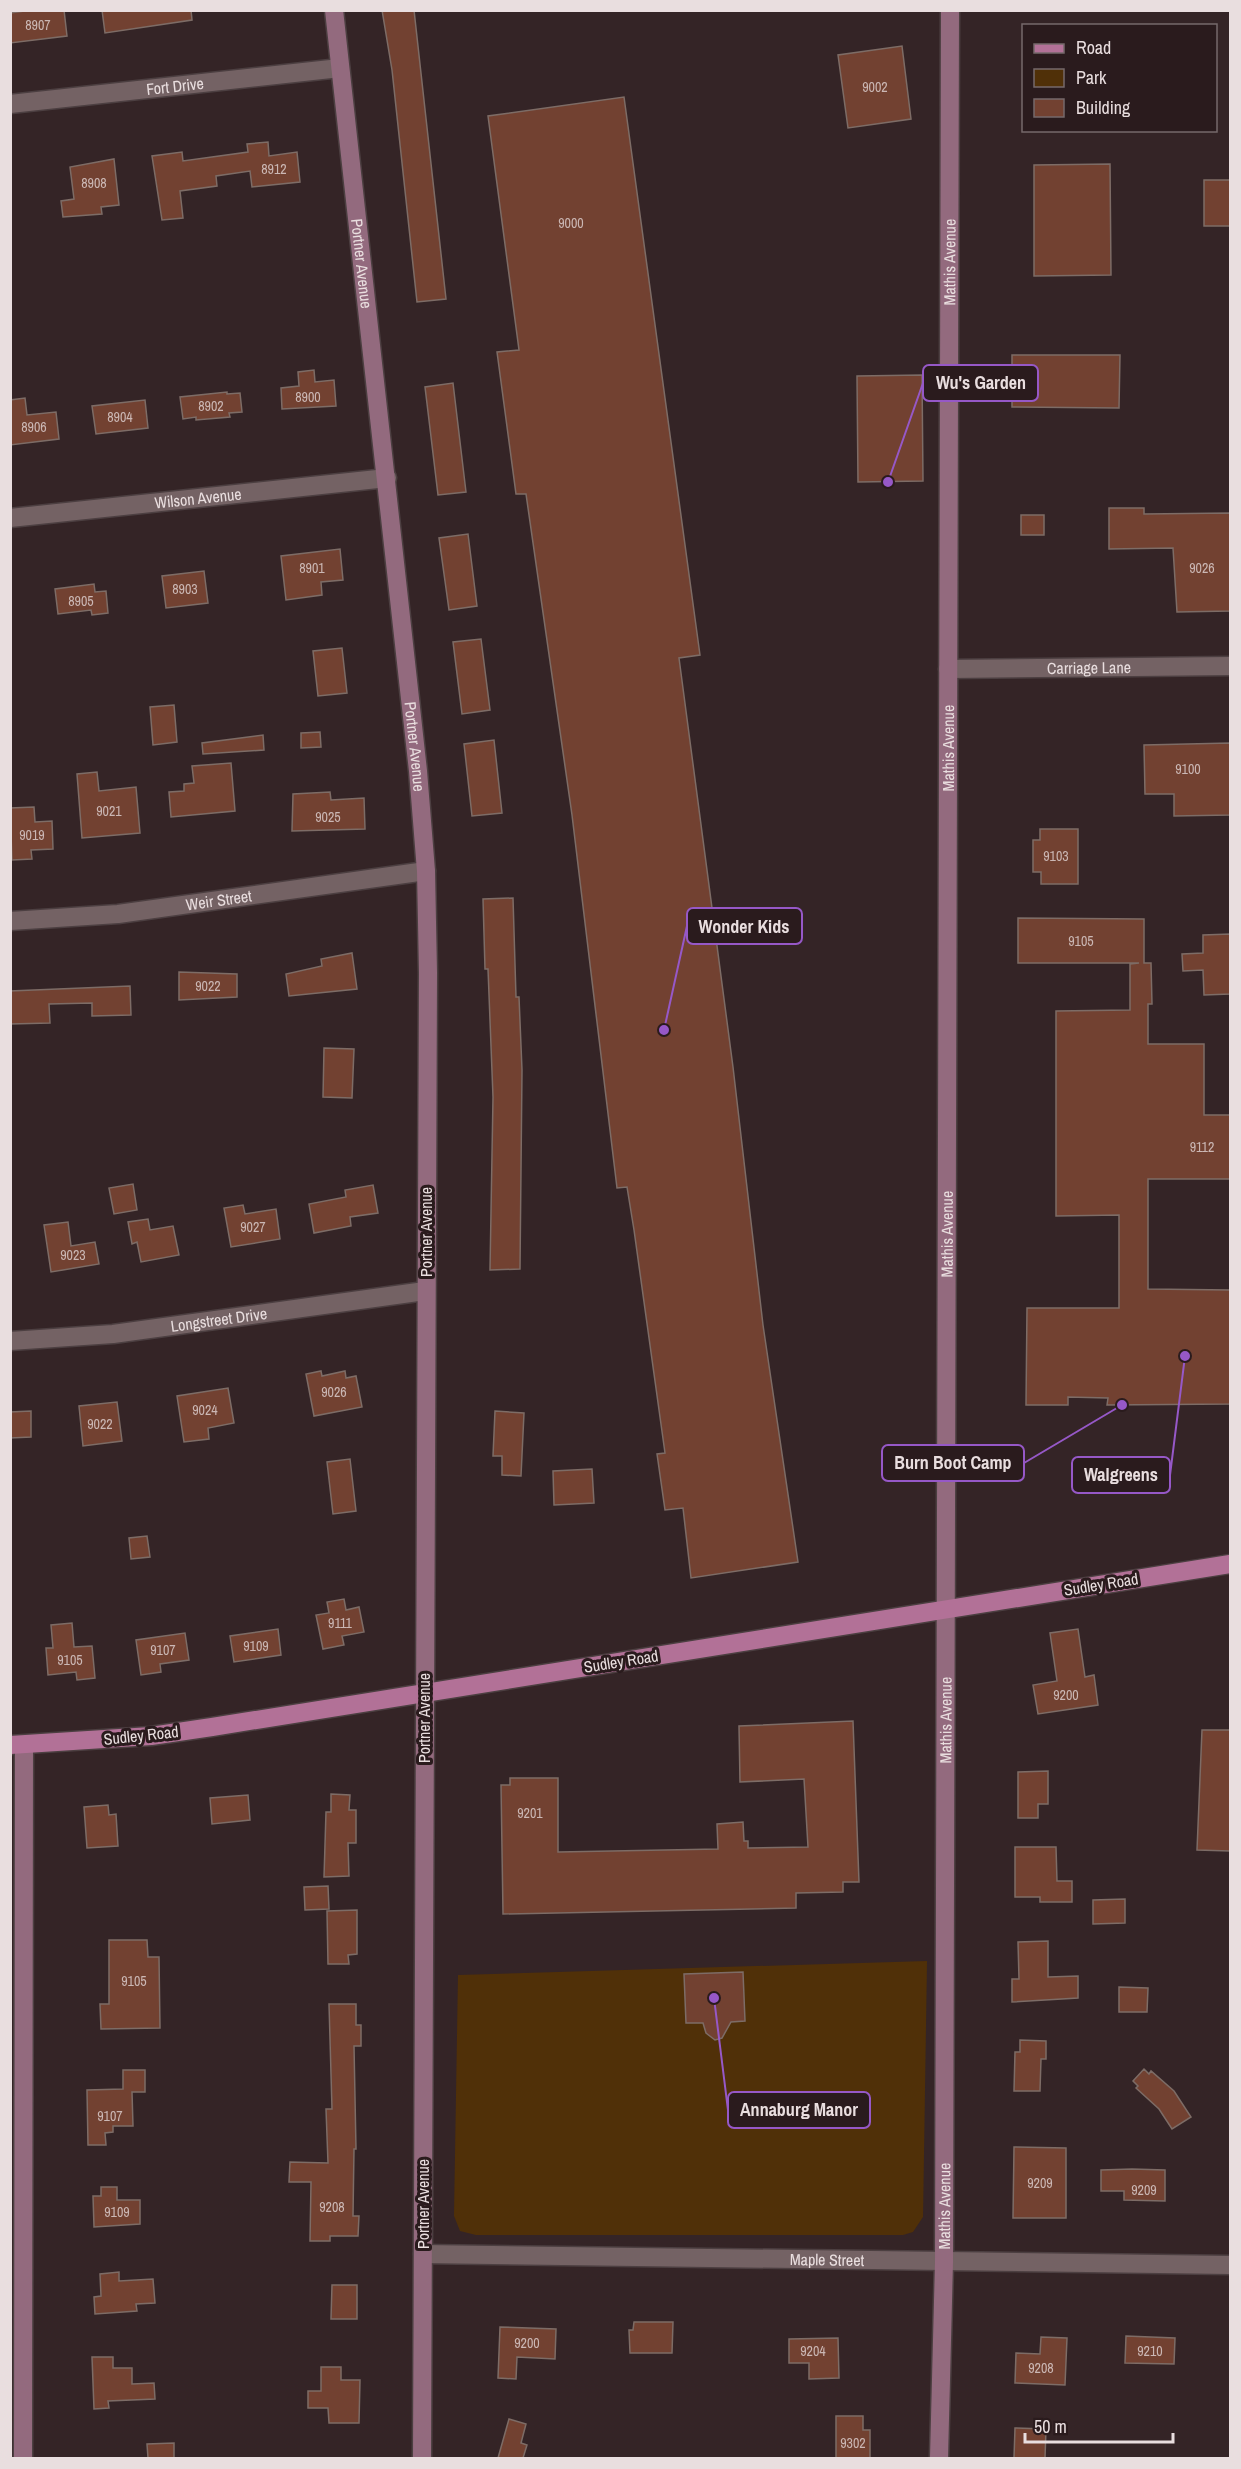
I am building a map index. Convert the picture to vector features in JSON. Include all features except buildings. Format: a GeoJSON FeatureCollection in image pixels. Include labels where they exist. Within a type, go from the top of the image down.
{"type":"FeatureCollection","features":[{"type":"Feature","properties":{"kind":"main road","name":"Sudley Road"},"geometry":{"type":"LineString","coordinates":[[17,1745],[151,1736],[1230,1564]]}},
{"type":"Feature","properties":{"kind":"street","name":"Portner Avenue"},"geometry":{"type":"LineString","coordinates":[[334,10],[387,477],[418,771],[426,871],[428,973],[422,2458]]}},
{"type":"Feature","properties":{"kind":"street","name":"Mathis Avenue"},"geometry":{"type":"LineString","coordinates":[[939,2458],[944,2262],[950,10]]}},
{"type":"Feature","properties":{"kind":"street","name":"Fort Drive"},"geometry":{"type":"LineString","coordinates":[[10,104],[340,68]]}},
{"type":"Feature","properties":{"kind":"street","name":"Wilson Avenue"},"geometry":{"type":"LineString","coordinates":[[10,518],[387,477]]}},
{"type":"Feature","properties":{"kind":"street","name":"Carriage Lane"},"geometry":{"type":"LineString","coordinates":[[948,669],[1230,666]]}},
{"type":"Feature","properties":{"kind":"street","name":"Weir Street"},"geometry":{"type":"LineString","coordinates":[[10,921],[118,914],[426,871]]}},
{"type":"Feature","properties":{"kind":"street","name":"Longstreet Drive"},"geometry":{"type":"LineString","coordinates":[[10,1341],[113,1334],[425,1291]]}},
{"type":"Feature","properties":{"kind":"street"},"geometry":{"type":"LineString","coordinates":[[17,1745],[23,2458]]}},
{"type":"Feature","properties":{"kind":"street","name":"Maple Street"},"geometry":{"type":"LineString","coordinates":[[423,2254],[1230,2265]]}},
{"type":"Feature","properties":{"kind":"green space"},"geometry":{"type":"Polygon","coordinates":[[[927,1961],[923,2217],[913,2232],[903,2235],[476,2235],[460,2231],[454,2216],[458,1975],[927,1961]]]}},
{"type":"Feature","properties":{"kind":"place","name":"Wu's Garden"},"geometry":{"type":"Point","coordinates":[888,482]}},
{"type":"Feature","properties":{"kind":"place","name":"Wonder Kids"},"geometry":{"type":"Point","coordinates":[664,1030]}},
{"type":"Feature","properties":{"kind":"place","name":"Walgreens"},"geometry":{"type":"Point","coordinates":[1185,1356]}},
{"type":"Feature","properties":{"kind":"place","name":"Burn Boot Camp"},"geometry":{"type":"Point","coordinates":[1122,1405]}},
{"type":"Feature","properties":{"kind":"place","name":"Annaburg Manor"},"geometry":{"type":"Point","coordinates":[714,1998]}}]}
